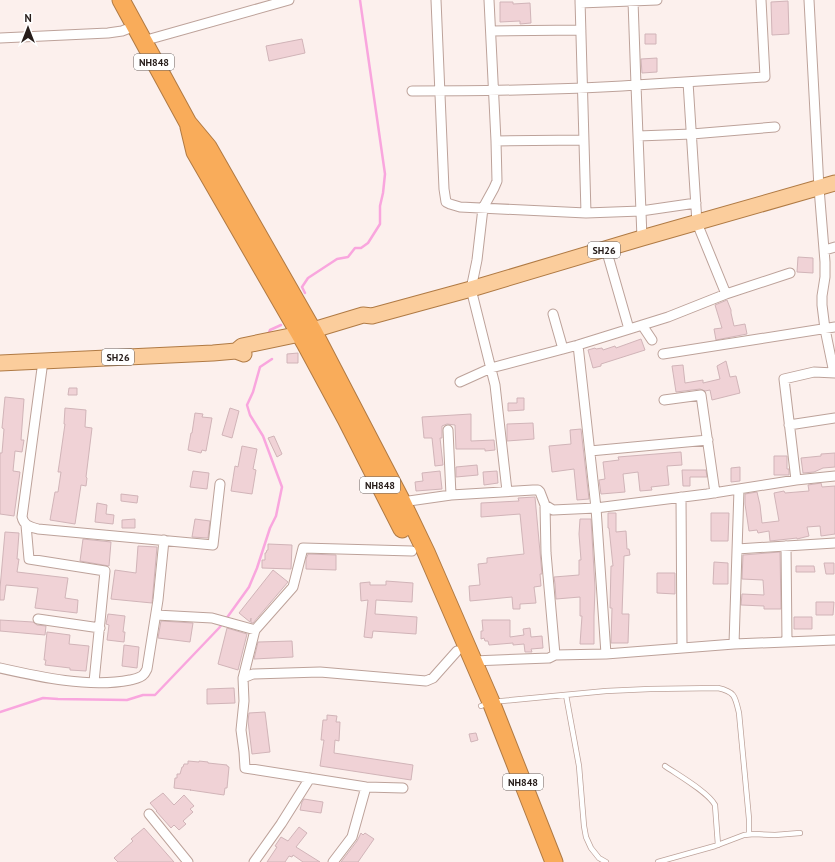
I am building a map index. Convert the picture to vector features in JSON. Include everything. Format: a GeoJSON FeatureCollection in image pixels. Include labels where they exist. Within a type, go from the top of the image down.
{"type":"FeatureCollection","features":[{"type":"Feature","properties":{"kind":"highway","name":"NH848"},"geometry":{"type":"LineString","coordinates":[[121,0],[188,123],[195,152],[309,337],[346,419],[426,552],[473,661],[486,704],[541,862]]}},
{"type":"Feature","properties":{"kind":"highway","name":"NH848"},"geometry":{"type":"LineString","coordinates":[[397,505],[412,551],[457,651],[486,704],[554,862]]}},
{"type":"Feature","properties":{"kind":"main road","name":"SH26"},"geometry":{"type":"LineString","coordinates":[[0,363],[236,351],[244,354],[309,337],[363,315],[372,316],[471,289],[835,183]]}},
{"type":"Feature","properties":{"kind":"street"},"geometry":{"type":"LineString","coordinates":[[143,41],[288,0]]}},
{"type":"Feature","properties":{"kind":"street"},"geometry":{"type":"LineString","coordinates":[[436,0],[446,202],[460,207],[586,213],[641,211],[696,203]]}},
{"type":"Feature","properties":{"kind":"street"},"geometry":{"type":"LineString","coordinates":[[489,0],[497,181],[484,208],[477,260],[471,289],[495,385],[507,491]]}},
{"type":"Feature","properties":{"kind":"street"},"geometry":{"type":"LineString","coordinates":[[586,213],[580,2],[657,0]]}},
{"type":"Feature","properties":{"kind":"street"},"geometry":{"type":"LineString","coordinates":[[412,91],[494,91],[583,88],[765,77],[760,0]]}},
{"type":"Feature","properties":{"kind":"street"},"geometry":{"type":"LineString","coordinates":[[796,480],[784,379],[814,372],[835,373],[825,329],[822,304],[825,277],[825,250],[818,188],[809,0]]}},
{"type":"Feature","properties":{"kind":"street"},"geometry":{"type":"LineString","coordinates":[[633,1],[642,238]]}},
{"type":"Feature","properties":{"kind":"street"},"geometry":{"type":"LineString","coordinates":[[0,38],[17,36],[108,33],[122,31],[135,26]]}},
{"type":"Feature","properties":{"kind":"street"},"geometry":{"type":"LineString","coordinates":[[491,31],[581,30]]}},
{"type":"Feature","properties":{"kind":"street"},"geometry":{"type":"LineString","coordinates":[[688,82],[697,223],[726,294]]}},
{"type":"Feature","properties":{"kind":"street"},"geometry":{"type":"LineString","coordinates":[[638,136],[692,134],[775,127]]}},
{"type":"Feature","properties":{"kind":"street"},"geometry":{"type":"LineString","coordinates":[[496,141],[584,140]]}},
{"type":"Feature","properties":{"kind":"street"},"geometry":{"type":"LineString","coordinates":[[825,250],[835,247]]}},
{"type":"Feature","properties":{"kind":"street"},"geometry":{"type":"LineString","coordinates":[[606,249],[629,328]]}},
{"type":"Feature","properties":{"kind":"street"},"geometry":{"type":"LineString","coordinates":[[460,382],[491,368],[562,349],[668,317],[726,294],[790,273]]}},
{"type":"Feature","properties":{"kind":"street"},"geometry":{"type":"LineString","coordinates":[[553,314],[562,349]]}},
{"type":"Feature","properties":{"kind":"street"},"geometry":{"type":"LineString","coordinates":[[642,325],[652,340]]}},
{"type":"Feature","properties":{"kind":"street"},"geometry":{"type":"LineString","coordinates":[[663,354],[835,327]]}},
{"type":"Feature","properties":{"kind":"street"},"geometry":{"type":"LineString","coordinates":[[578,344],[596,508],[606,654]]}},
{"type":"Feature","properties":{"kind":"street"},"geometry":{"type":"LineString","coordinates":[[43,361],[22,517],[26,525],[29,559],[105,571],[94,682]]}},
{"type":"Feature","properties":{"kind":"street"},"geometry":{"type":"LineString","coordinates":[[664,400],[701,395],[715,493]]}},
{"type":"Feature","properties":{"kind":"street"},"geometry":{"type":"LineString","coordinates":[[789,425],[835,418]]}},
{"type":"Feature","properties":{"kind":"street"},"geometry":{"type":"LineString","coordinates":[[448,430],[451,495]]}},
{"type":"Feature","properties":{"kind":"street"},"geometry":{"type":"LineString","coordinates":[[590,451],[708,440]]}},
{"type":"Feature","properties":{"kind":"street"},"geometry":{"type":"LineString","coordinates":[[545,505],[553,510],[596,508],[715,493],[796,480],[835,476]]}},
{"type":"Feature","properties":{"kind":"street"},"geometry":{"type":"LineString","coordinates":[[26,525],[38,529],[213,545],[220,484]]}},
{"type":"Feature","properties":{"kind":"street"},"geometry":{"type":"LineString","coordinates":[[734,644],[739,489]]}},
{"type":"Feature","properties":{"kind":"street"},"geometry":{"type":"LineString","coordinates":[[397,505],[451,495],[538,490],[542,495],[545,505],[546,554],[556,655]]}},
{"type":"Feature","properties":{"kind":"street"},"geometry":{"type":"LineString","coordinates":[[681,497],[682,647]]}},
{"type":"Feature","properties":{"kind":"street"},"geometry":{"type":"LineString","coordinates":[[0,668],[40,677],[82,682],[120,682],[138,678],[144,674],[147,669],[156,615],[164,540]]}},
{"type":"Feature","properties":{"kind":"street"},"geometry":{"type":"LineString","coordinates":[[737,549],[835,543]]}},
{"type":"Feature","properties":{"kind":"street"},"geometry":{"type":"LineString","coordinates":[[786,546],[787,642]]}},
{"type":"Feature","properties":{"kind":"street"},"geometry":{"type":"LineString","coordinates":[[403,788],[366,787],[245,768],[240,730],[244,701],[243,678],[255,630],[292,587],[303,548],[412,551]]}},
{"type":"Feature","properties":{"kind":"street"},"geometry":{"type":"LineString","coordinates":[[156,615],[212,618],[255,630]]}},
{"type":"Feature","properties":{"kind":"street"},"geometry":{"type":"LineString","coordinates":[[38,619],[100,628]]}},
{"type":"Feature","properties":{"kind":"street"},"geometry":{"type":"LineString","coordinates":[[473,661],[548,658],[556,655],[606,654],[682,647],[835,640]]}},
{"type":"Feature","properties":{"kind":"street"},"geometry":{"type":"LineString","coordinates":[[243,678],[253,674],[320,672],[426,682],[433,678],[457,651]]}},
{"type":"Feature","properties":{"kind":"street"},"geometry":{"type":"LineString","coordinates":[[254,862],[281,824],[310,778]]}},
{"type":"Feature","properties":{"kind":"street"},"geometry":{"type":"LineString","coordinates":[[333,862],[352,837],[366,787]]}},
{"type":"Feature","properties":{"kind":"street"},"geometry":{"type":"LineString","coordinates":[[148,814],[188,862]]}},
{"type":"Feature","properties":{"kind":"lane"},"geometry":{"type":"LineString","coordinates":[[486,704],[606,691],[650,689],[718,688],[732,693],[736,699],[739,713],[749,819],[749,834]]}},
{"type":"Feature","properties":{"kind":"lane"},"geometry":{"type":"LineString","coordinates":[[566,695],[579,766],[586,837],[598,858],[606,862]]}},
{"type":"Feature","properties":{"kind":"lane"},"geometry":{"type":"LineString","coordinates":[[665,766],[713,800],[715,805],[718,845]]}},
{"type":"Feature","properties":{"kind":"lane"},"geometry":{"type":"LineString","coordinates":[[658,862],[718,845],[744,835],[800,833]]}},
{"type":"Feature","properties":{"kind":"building"},"geometry":{"type":"Polygon","coordinates":[[[788,1],[789,34],[772,35],[771,2],[788,1]]]}},
{"type":"Feature","properties":{"kind":"building"},"geometry":{"type":"Polygon","coordinates":[[[500,2],[513,2],[513,4],[530,3],[531,23],[520,24],[520,21],[500,22],[500,2]]]}},
{"type":"Feature","properties":{"kind":"building"},"geometry":{"type":"Polygon","coordinates":[[[645,34],[656,34],[656,44],[645,44],[645,34]]]}},
{"type":"Feature","properties":{"kind":"building"},"geometry":{"type":"Polygon","coordinates":[[[302,39],[305,53],[269,61],[266,46],[302,39]]]}},
{"type":"Feature","properties":{"kind":"building"},"geometry":{"type":"Polygon","coordinates":[[[657,58],[657,72],[642,73],[641,59],[657,58]]]}},
{"type":"Feature","properties":{"kind":"building"},"geometry":{"type":"Polygon","coordinates":[[[798,257],[813,258],[813,273],[797,272],[798,257]]]}},
{"type":"Feature","properties":{"kind":"building"},"geometry":{"type":"Polygon","coordinates":[[[727,300],[731,310],[734,326],[745,324],[747,334],[716,340],[714,329],[722,328],[715,305],[727,300]]]}},
{"type":"Feature","properties":{"kind":"building"},"geometry":{"type":"Polygon","coordinates":[[[641,339],[645,350],[593,368],[588,350],[602,348],[603,350],[615,346],[616,348],[641,339]]]}},
{"type":"Feature","properties":{"kind":"building"},"geometry":{"type":"Polygon","coordinates":[[[298,353],[298,363],[287,363],[287,354],[298,353]]]}},
{"type":"Feature","properties":{"kind":"building"},"geometry":{"type":"Polygon","coordinates":[[[726,361],[730,377],[736,376],[740,393],[712,400],[710,390],[705,391],[700,389],[676,392],[672,366],[683,365],[685,383],[703,380],[703,383],[720,379],[717,366],[726,361]]]}},
{"type":"Feature","properties":{"kind":"building"},"geometry":{"type":"Polygon","coordinates":[[[69,388],[77,388],[77,395],[68,395],[69,388]]]}},
{"type":"Feature","properties":{"kind":"building"},"geometry":{"type":"Polygon","coordinates":[[[5,397],[24,399],[21,440],[24,440],[22,452],[15,451],[13,471],[20,472],[14,516],[0,514],[0,453],[2,453],[4,429],[2,428],[5,397]]]}},
{"type":"Feature","properties":{"kind":"building"},"geometry":{"type":"Polygon","coordinates":[[[517,398],[524,398],[524,410],[508,411],[508,403],[517,403],[517,398]]]}},
{"type":"Feature","properties":{"kind":"building"},"geometry":{"type":"Polygon","coordinates":[[[65,408],[86,410],[85,427],[92,428],[86,486],[81,485],[75,524],[50,520],[55,492],[58,492],[61,472],[58,472],[65,424],[65,408]]]}},
{"type":"Feature","properties":{"kind":"building"},"geometry":{"type":"Polygon","coordinates":[[[230,408],[239,411],[232,438],[222,435],[230,408]]]}},
{"type":"Feature","properties":{"kind":"building"},"geometry":{"type":"Polygon","coordinates":[[[195,413],[203,414],[202,417],[212,418],[206,451],[202,450],[201,453],[188,450],[195,413]]]}},
{"type":"Feature","properties":{"kind":"building"},"geometry":{"type":"Polygon","coordinates":[[[471,414],[471,441],[494,440],[495,450],[485,451],[485,449],[456,449],[455,425],[447,424],[442,426],[442,438],[440,438],[443,465],[435,466],[432,438],[424,438],[422,417],[471,414]]]}},
{"type":"Feature","properties":{"kind":"building"},"geometry":{"type":"Polygon","coordinates":[[[533,423],[534,439],[507,441],[507,424],[533,423]]]}},
{"type":"Feature","properties":{"kind":"building"},"geometry":{"type":"Polygon","coordinates":[[[581,429],[589,499],[577,500],[574,469],[552,472],[549,446],[571,444],[570,430],[581,429]]]}},
{"type":"Feature","properties":{"kind":"building"},"geometry":{"type":"Polygon","coordinates":[[[274,436],[282,454],[277,457],[268,438],[274,436]]]}},
{"type":"Feature","properties":{"kind":"building"},"geometry":{"type":"Polygon","coordinates":[[[242,446],[257,449],[253,469],[256,470],[252,494],[231,491],[235,466],[238,467],[242,446]]]}},
{"type":"Feature","properties":{"kind":"building"},"geometry":{"type":"Polygon","coordinates":[[[681,452],[682,465],[667,466],[669,485],[651,487],[652,490],[640,491],[638,472],[623,474],[625,492],[601,494],[599,480],[605,479],[603,462],[619,460],[618,457],[681,452]]]}},
{"type":"Feature","properties":{"kind":"building"},"geometry":{"type":"Polygon","coordinates":[[[835,453],[835,467],[823,468],[814,472],[803,473],[801,458],[835,453]]]}},
{"type":"Feature","properties":{"kind":"building"},"geometry":{"type":"Polygon","coordinates":[[[774,456],[787,456],[787,469],[789,469],[789,475],[774,475],[774,456]]]}},
{"type":"Feature","properties":{"kind":"building"},"geometry":{"type":"Polygon","coordinates":[[[477,465],[478,475],[456,477],[456,467],[477,465]]]}},
{"type":"Feature","properties":{"kind":"building"},"geometry":{"type":"Polygon","coordinates":[[[740,467],[740,481],[731,482],[731,468],[740,467]]]}},
{"type":"Feature","properties":{"kind":"building"},"geometry":{"type":"Polygon","coordinates":[[[682,470],[706,470],[707,477],[690,477],[690,486],[683,486],[682,470]]]}},
{"type":"Feature","properties":{"kind":"building"},"geometry":{"type":"Polygon","coordinates":[[[193,471],[209,473],[207,489],[190,487],[193,471]]]}},
{"type":"Feature","properties":{"kind":"building"},"geometry":{"type":"Polygon","coordinates":[[[440,471],[442,489],[416,491],[415,482],[423,481],[422,473],[440,471]]]}},
{"type":"Feature","properties":{"kind":"building"},"geometry":{"type":"Polygon","coordinates":[[[497,471],[498,483],[484,485],[483,472],[497,471]]]}},
{"type":"Feature","properties":{"kind":"building"},"geometry":{"type":"Polygon","coordinates":[[[821,483],[822,487],[835,486],[835,534],[821,536],[820,526],[807,527],[809,536],[797,539],[770,541],[769,531],[758,533],[757,530],[749,531],[745,494],[757,492],[762,523],[779,521],[774,493],[784,491],[785,493],[809,491],[808,485],[821,483]]]}},
{"type":"Feature","properties":{"kind":"building"},"geometry":{"type":"Polygon","coordinates":[[[121,494],[138,496],[137,503],[121,501],[121,494]]]}},
{"type":"Feature","properties":{"kind":"building"},"geometry":{"type":"Polygon","coordinates":[[[535,497],[542,574],[540,574],[541,586],[534,587],[536,603],[520,604],[520,609],[513,609],[512,597],[470,601],[469,586],[480,585],[478,564],[487,563],[487,558],[524,554],[520,514],[481,517],[481,503],[519,501],[518,498],[535,497]]]}},
{"type":"Feature","properties":{"kind":"building"},"geometry":{"type":"Polygon","coordinates":[[[97,503],[107,505],[106,514],[114,515],[113,524],[95,522],[97,503]]]}},
{"type":"Feature","properties":{"kind":"building"},"geometry":{"type":"Polygon","coordinates":[[[608,513],[616,513],[616,532],[626,531],[627,549],[629,549],[630,555],[624,556],[622,614],[629,614],[628,643],[611,643],[611,566],[613,566],[608,528],[608,513]]]}},
{"type":"Feature","properties":{"kind":"building"},"geometry":{"type":"Polygon","coordinates":[[[711,513],[729,513],[728,541],[711,541],[711,513]]]}},
{"type":"Feature","properties":{"kind":"building"},"geometry":{"type":"Polygon","coordinates":[[[135,519],[135,528],[122,528],[122,520],[135,519]]]}},
{"type":"Feature","properties":{"kind":"building"},"geometry":{"type":"Polygon","coordinates":[[[195,519],[210,521],[208,538],[192,537],[195,519]]]}},
{"type":"Feature","properties":{"kind":"building"},"geometry":{"type":"Polygon","coordinates":[[[580,519],[591,519],[595,588],[594,644],[580,644],[582,616],[580,616],[580,597],[556,599],[554,577],[579,575],[579,560],[581,560],[579,534],[580,519]]]}},
{"type":"Feature","properties":{"kind":"building"},"geometry":{"type":"Polygon","coordinates":[[[5,532],[19,533],[17,559],[19,559],[17,572],[68,578],[65,598],[78,600],[77,613],[35,608],[38,588],[6,585],[4,600],[0,600],[5,532]]]}},
{"type":"Feature","properties":{"kind":"building"},"geometry":{"type":"Polygon","coordinates":[[[83,539],[111,542],[109,566],[80,561],[83,539]]]}},
{"type":"Feature","properties":{"kind":"building"},"geometry":{"type":"Polygon","coordinates":[[[268,544],[292,545],[291,569],[262,568],[262,560],[265,560],[265,553],[268,550],[268,544]]]}},
{"type":"Feature","properties":{"kind":"building"},"geometry":{"type":"Polygon","coordinates":[[[138,546],[157,547],[152,603],[111,599],[115,570],[136,573],[138,546]]]}},
{"type":"Feature","properties":{"kind":"building"},"geometry":{"type":"Polygon","coordinates":[[[780,552],[781,609],[764,609],[764,606],[741,605],[742,594],[764,595],[763,580],[742,579],[743,555],[780,552]]]}},
{"type":"Feature","properties":{"kind":"building"},"geometry":{"type":"Polygon","coordinates":[[[308,554],[336,555],[336,570],[306,569],[306,559],[308,554]]]}},
{"type":"Feature","properties":{"kind":"building"},"geometry":{"type":"Polygon","coordinates":[[[714,562],[728,563],[728,584],[713,584],[714,562]]]}},
{"type":"Feature","properties":{"kind":"building"},"geometry":{"type":"Polygon","coordinates":[[[824,563],[834,563],[834,574],[826,574],[824,563]]]}},
{"type":"Feature","properties":{"kind":"building"},"geometry":{"type":"Polygon","coordinates":[[[796,566],[814,566],[815,572],[796,572],[796,566]]]}},
{"type":"Feature","properties":{"kind":"building"},"geometry":{"type":"Polygon","coordinates":[[[273,570],[288,582],[253,623],[251,623],[251,618],[250,622],[239,613],[273,570]]]}},
{"type":"Feature","properties":{"kind":"building"},"geometry":{"type":"Polygon","coordinates":[[[657,573],[675,573],[675,594],[657,593],[657,573]]]}},
{"type":"Feature","properties":{"kind":"building"},"geometry":{"type":"Polygon","coordinates":[[[386,581],[413,583],[412,602],[376,600],[375,614],[417,617],[416,634],[373,631],[372,638],[364,637],[368,600],[361,601],[360,583],[370,582],[370,585],[386,585],[386,581]]]}},
{"type":"Feature","properties":{"kind":"building"},"geometry":{"type":"Polygon","coordinates":[[[816,602],[834,602],[833,615],[816,615],[816,602]]]}},
{"type":"Feature","properties":{"kind":"building"},"geometry":{"type":"Polygon","coordinates":[[[108,614],[125,616],[123,632],[125,632],[124,642],[107,640],[109,625],[106,624],[108,614]]]}},
{"type":"Feature","properties":{"kind":"building"},"geometry":{"type":"Polygon","coordinates":[[[794,617],[812,617],[812,629],[794,629],[794,617]]]}},
{"type":"Feature","properties":{"kind":"building"},"geometry":{"type":"Polygon","coordinates":[[[0,620],[33,622],[37,625],[46,626],[45,635],[0,631],[0,620]]]}},
{"type":"Feature","properties":{"kind":"building"},"geometry":{"type":"Polygon","coordinates":[[[482,620],[510,620],[510,637],[524,635],[523,629],[530,628],[531,637],[542,636],[543,648],[531,649],[532,652],[525,652],[524,644],[513,645],[513,643],[489,645],[488,641],[485,641],[484,638],[481,639],[481,631],[483,631],[482,620]]]}},
{"type":"Feature","properties":{"kind":"building"},"geometry":{"type":"Polygon","coordinates":[[[161,621],[193,623],[190,642],[158,638],[161,621]]]}},
{"type":"Feature","properties":{"kind":"building"},"geometry":{"type":"Polygon","coordinates":[[[227,628],[247,634],[238,670],[218,664],[227,628]]]}},
{"type":"Feature","properties":{"kind":"building"},"geometry":{"type":"Polygon","coordinates":[[[47,632],[70,635],[69,644],[89,646],[86,671],[70,670],[70,668],[45,665],[46,660],[44,660],[47,632]]]}},
{"type":"Feature","properties":{"kind":"building"},"geometry":{"type":"Polygon","coordinates":[[[292,641],[293,657],[254,659],[258,642],[292,641]]]}},
{"type":"Feature","properties":{"kind":"building"},"geometry":{"type":"Polygon","coordinates":[[[124,645],[139,647],[137,668],[122,666],[124,645]]]}},
{"type":"Feature","properties":{"kind":"building"},"geometry":{"type":"Polygon","coordinates":[[[234,688],[235,703],[207,704],[207,689],[234,688]]]}},
{"type":"Feature","properties":{"kind":"building"},"geometry":{"type":"Polygon","coordinates":[[[265,712],[270,752],[252,754],[248,721],[249,713],[265,712]]]}},
{"type":"Feature","properties":{"kind":"building"},"geometry":{"type":"Polygon","coordinates":[[[327,715],[337,716],[336,722],[340,722],[339,741],[335,740],[334,753],[413,765],[411,780],[320,766],[324,740],[321,740],[323,720],[327,720],[327,715]]]}},
{"type":"Feature","properties":{"kind":"building"},"geometry":{"type":"Polygon","coordinates":[[[476,733],[478,740],[471,742],[469,734],[476,733]]]}},
{"type":"Feature","properties":{"kind":"building"},"geometry":{"type":"Polygon","coordinates":[[[188,761],[227,765],[229,767],[227,788],[225,788],[224,795],[174,788],[177,774],[180,774],[182,767],[184,764],[188,764],[188,761]]]}},
{"type":"Feature","properties":{"kind":"building"},"geometry":{"type":"Polygon","coordinates":[[[163,793],[174,805],[184,795],[194,806],[190,809],[193,812],[183,821],[186,824],[179,830],[174,825],[171,828],[150,803],[163,793]]]}},
{"type":"Feature","properties":{"kind":"building"},"geometry":{"type":"Polygon","coordinates":[[[304,799],[323,802],[321,813],[300,810],[304,799]]]}},
{"type":"Feature","properties":{"kind":"building"},"geometry":{"type":"Polygon","coordinates":[[[299,827],[307,833],[296,847],[320,862],[303,862],[293,855],[292,857],[289,856],[285,862],[267,862],[277,847],[275,846],[281,837],[288,841],[299,827]]]}},
{"type":"Feature","properties":{"kind":"building"},"geometry":{"type":"Polygon","coordinates":[[[144,828],[174,862],[118,862],[114,858],[133,841],[131,839],[144,828]]]}},
{"type":"Feature","properties":{"kind":"building"},"geometry":{"type":"Polygon","coordinates":[[[361,833],[363,835],[365,833],[374,839],[358,862],[341,862],[357,841],[361,833]]]}},
{"type":"Feature","properties":{"kind":"waterway"},"geometry":{"type":"LineString","coordinates":[[305,293],[302,287],[308,278],[337,259],[348,257],[355,248],[361,248],[368,243],[380,224],[380,206],[385,174],[360,0]]}},
{"type":"Feature","properties":{"kind":"waterway"},"geometry":{"type":"LineString","coordinates":[[268,335],[270,330],[281,325]]}},
{"type":"Feature","properties":{"kind":"waterway"},"geometry":{"type":"LineString","coordinates":[[226,619],[249,587],[270,528],[276,516],[282,487],[263,436],[250,415],[247,405],[253,392],[260,367],[272,359]]}},
{"type":"Feature","properties":{"kind":"waterway"},"geometry":{"type":"LineString","coordinates":[[0,712],[43,698],[127,700],[143,695],[155,695],[223,623]]}}]}
